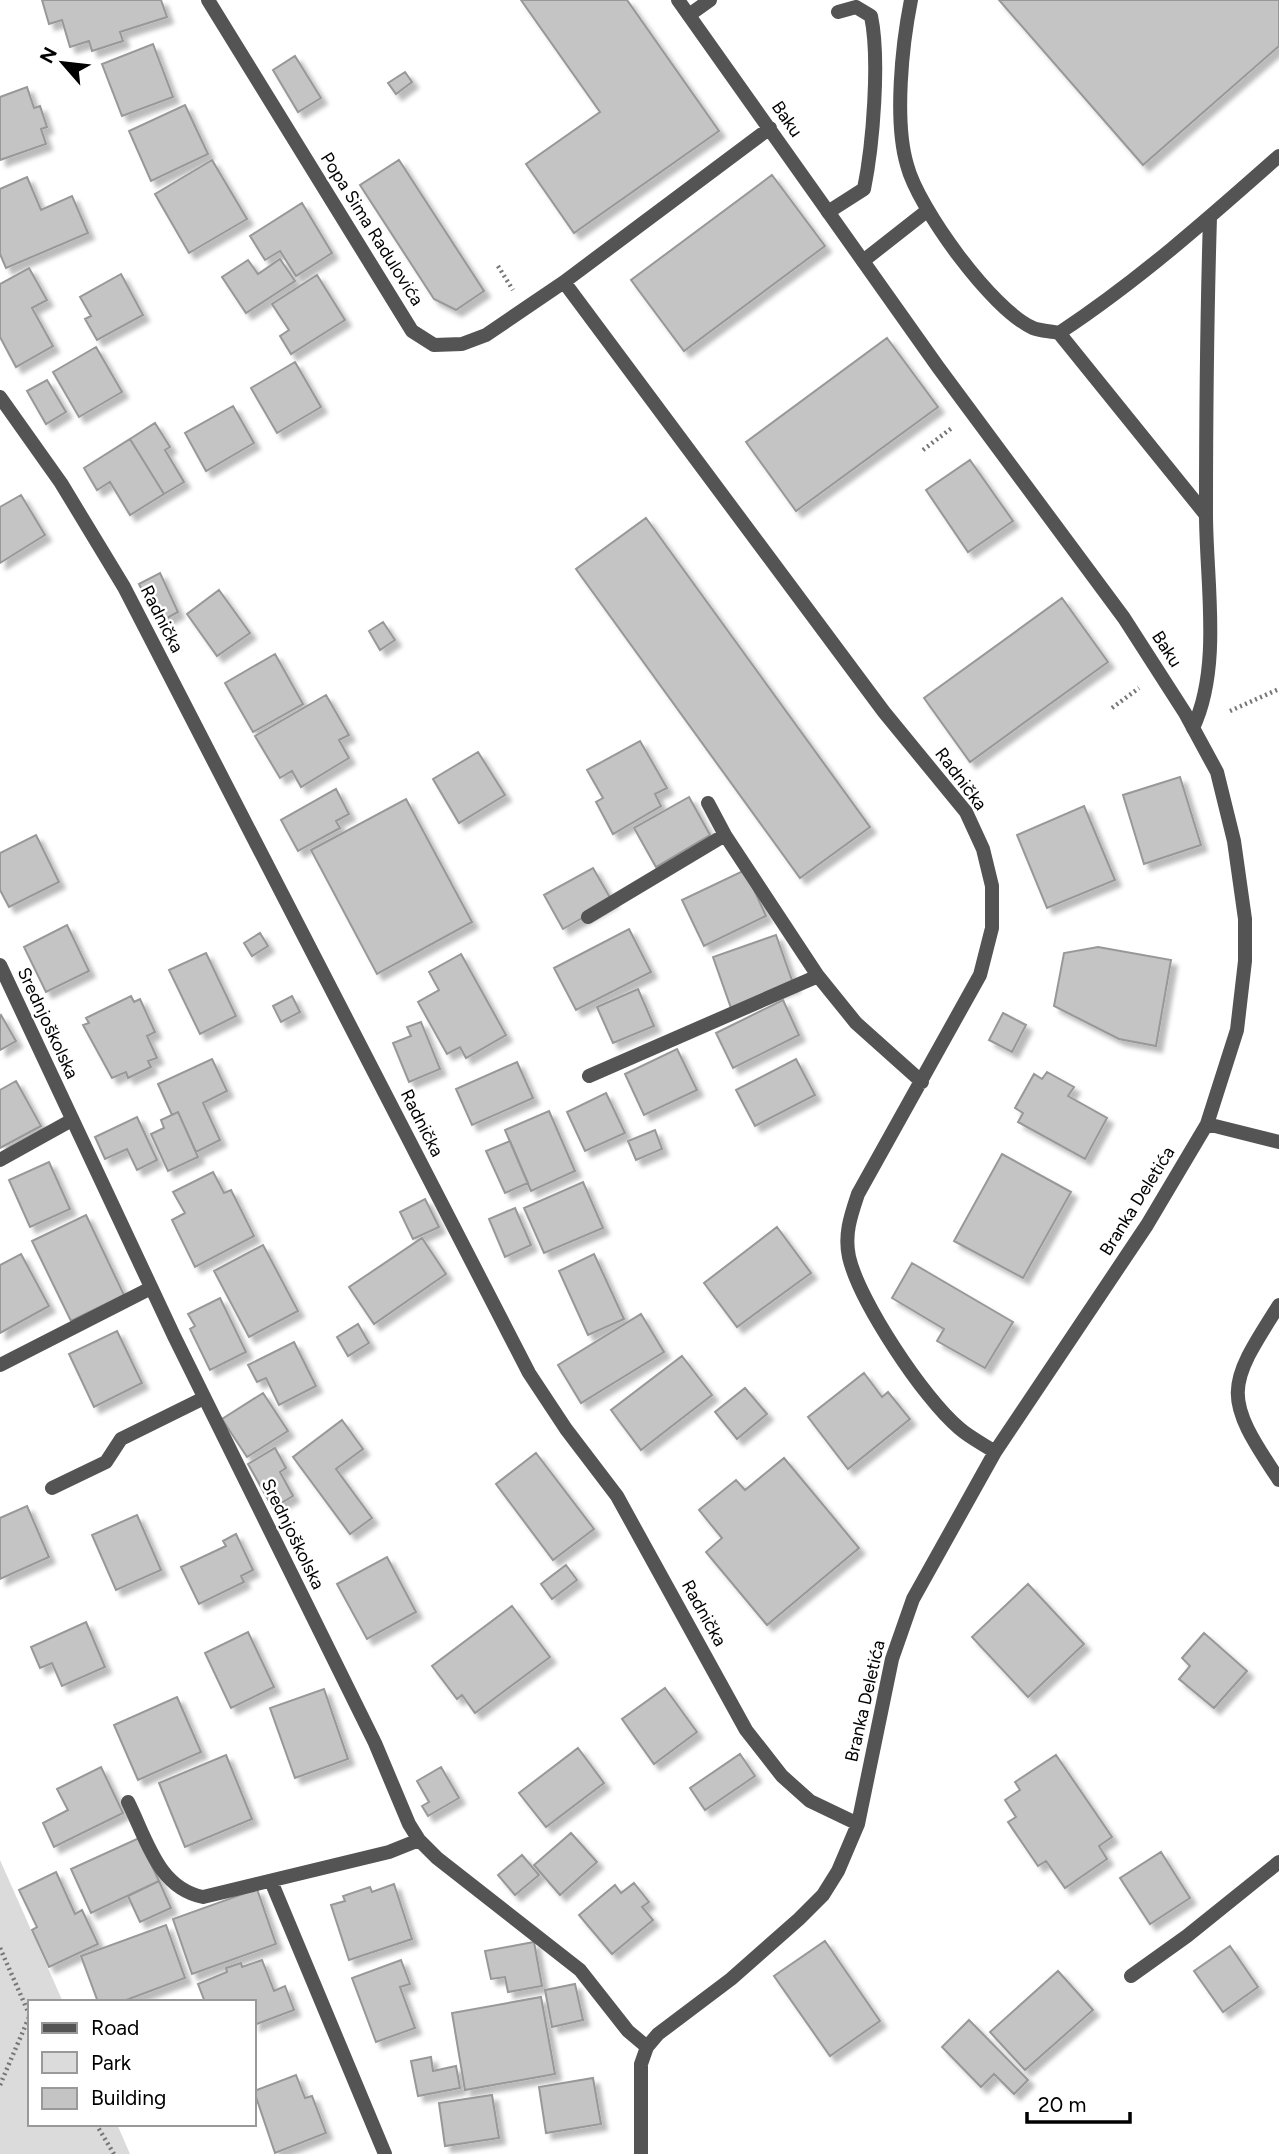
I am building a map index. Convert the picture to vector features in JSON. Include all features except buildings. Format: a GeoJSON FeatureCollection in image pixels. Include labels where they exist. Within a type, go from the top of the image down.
{"type":"FeatureCollection","features":[{"type":"Feature","properties":{"kind":"street","name":"Popa Sima Radulovića"},"geometry":{"type":"LineString","coordinates":[[208,0],[412,331],[434,345],[462,344],[486,335],[564,282],[770,128]]}},
{"type":"Feature","properties":{"kind":"street","name":"Baku"},"geometry":{"type":"LineString","coordinates":[[678,0],[863,261],[1124,618],[1194,729],[1217,772],[1234,841],[1245,919],[1245,961],[1237,1030],[1207,1125]]}},
{"type":"Feature","properties":{"kind":"street"},"geometry":{"type":"LineString","coordinates":[[688,15],[710,0]]}},
{"type":"Feature","properties":{"kind":"street"},"geometry":{"type":"LineString","coordinates":[[911,0],[901,113],[903,142],[906,164],[928,210],[983,286],[1009,312],[1034,328],[1059,333],[1206,515]]}},
{"type":"Feature","properties":{"kind":"street"},"geometry":{"type":"LineString","coordinates":[[828,212],[864,189],[871,157],[876,37],[871,16],[856,7],[838,12]]}},
{"type":"Feature","properties":{"kind":"street"},"geometry":{"type":"LineString","coordinates":[[1059,333],[1100,306],[1210,217],[1279,156]]}},
{"type":"Feature","properties":{"kind":"street"},"geometry":{"type":"LineString","coordinates":[[863,261],[928,210]]}},
{"type":"Feature","properties":{"kind":"street"},"geometry":{"type":"LineString","coordinates":[[1194,729],[1205,705],[1209,671],[1206,515],[1210,217]]}},
{"type":"Feature","properties":{"kind":"street","name":"Radnička"},"geometry":{"type":"LineString","coordinates":[[564,282],[884,712],[966,813],[983,849],[992,886],[992,928],[980,975],[858,1194],[848,1224],[849,1256],[864,1299],[934,1404],[960,1429],[995,1452]]}},
{"type":"Feature","properties":{"kind":"street","name":"Radnička"},"geometry":{"type":"LineString","coordinates":[[0,397],[61,483],[124,587],[529,1373],[566,1429],[617,1496],[746,1730],[782,1776],[810,1801],[858,1824]]}},
{"type":"Feature","properties":{"kind":"street"},"geometry":{"type":"LineString","coordinates":[[708,803],[725,835],[818,976],[856,1023],[922,1082]]}},
{"type":"Feature","properties":{"kind":"street"},"geometry":{"type":"LineString","coordinates":[[588,917],[725,835]]}},
{"type":"Feature","properties":{"kind":"street","name":"Srednjoškolska"},"geometry":{"type":"LineString","coordinates":[[0,965],[151,1288],[419,1840],[437,1858],[580,1970],[628,2031],[647,2047]]}},
{"type":"Feature","properties":{"kind":"street"},"geometry":{"type":"LineString","coordinates":[[589,1076],[818,976]]}},
{"type":"Feature","properties":{"kind":"street"},"geometry":{"type":"LineString","coordinates":[[0,1160],[72,1120]]}},
{"type":"Feature","properties":{"kind":"street"},"geometry":{"type":"LineString","coordinates":[[1207,1125],[1279,1142]]}},
{"type":"Feature","properties":{"kind":"street","name":"Branka Deletića"},"geometry":{"type":"LineString","coordinates":[[647,2047],[658,2034],[731,1979],[823,1895],[838,1871],[858,1824],[877,1721],[892,1659],[909,1611],[995,1452],[1147,1225],[1207,1125]]}},
{"type":"Feature","properties":{"kind":"street"},"geometry":{"type":"LineString","coordinates":[[0,1365],[151,1288]]}},
{"type":"Feature","properties":{"kind":"street"},"geometry":{"type":"LineString","coordinates":[[1279,1305],[1246,1357],[1237,1380],[1238,1406],[1251,1437],[1279,1480]]}},
{"type":"Feature","properties":{"kind":"street"},"geometry":{"type":"LineString","coordinates":[[52,1488],[106,1462],[121,1439],[204,1398]]}},
{"type":"Feature","properties":{"kind":"street"},"geometry":{"type":"LineString","coordinates":[[128,1802],[165,1876],[186,1894],[203,1897],[389,1852],[419,1840]]}},
{"type":"Feature","properties":{"kind":"street"},"geometry":{"type":"LineString","coordinates":[[1131,1976],[1279,1861]]}},
{"type":"Feature","properties":{"kind":"street"},"geometry":{"type":"LineString","coordinates":[[271,1881],[385,2154]]}},
{"type":"Feature","properties":{"kind":"street"},"geometry":{"type":"LineString","coordinates":[[641,2154],[641,2064],[647,2047]]}},
{"type":"Feature","properties":{"kind":"path"},"geometry":{"type":"LineString","coordinates":[[923,450],[972,412]]}},
{"type":"Feature","properties":{"kind":"path"},"geometry":{"type":"LineString","coordinates":[[1112,708],[1140,688]]}},
{"type":"Feature","properties":{"kind":"path"},"geometry":{"type":"LineString","coordinates":[[1230,711],[1279,689]]}},
{"type":"Feature","properties":{"kind":"path"},"geometry":{"type":"LineString","coordinates":[[0,1948],[28,2011]]}},
{"type":"Feature","properties":{"kind":"path"},"geometry":{"type":"LineString","coordinates":[[0,2085],[28,2021]]}},
{"type":"Feature","properties":{"kind":"path"},"geometry":{"type":"LineString","coordinates":[[97,2126],[114,2154]]}},
{"type":"Feature","properties":{"kind":"green space"},"geometry":{"type":"Polygon","coordinates":[[[0,1860],[62,2000],[28,2000],[28,2126],[118,2126],[130,2154],[0,2154],[0,1860]]]}}]}
